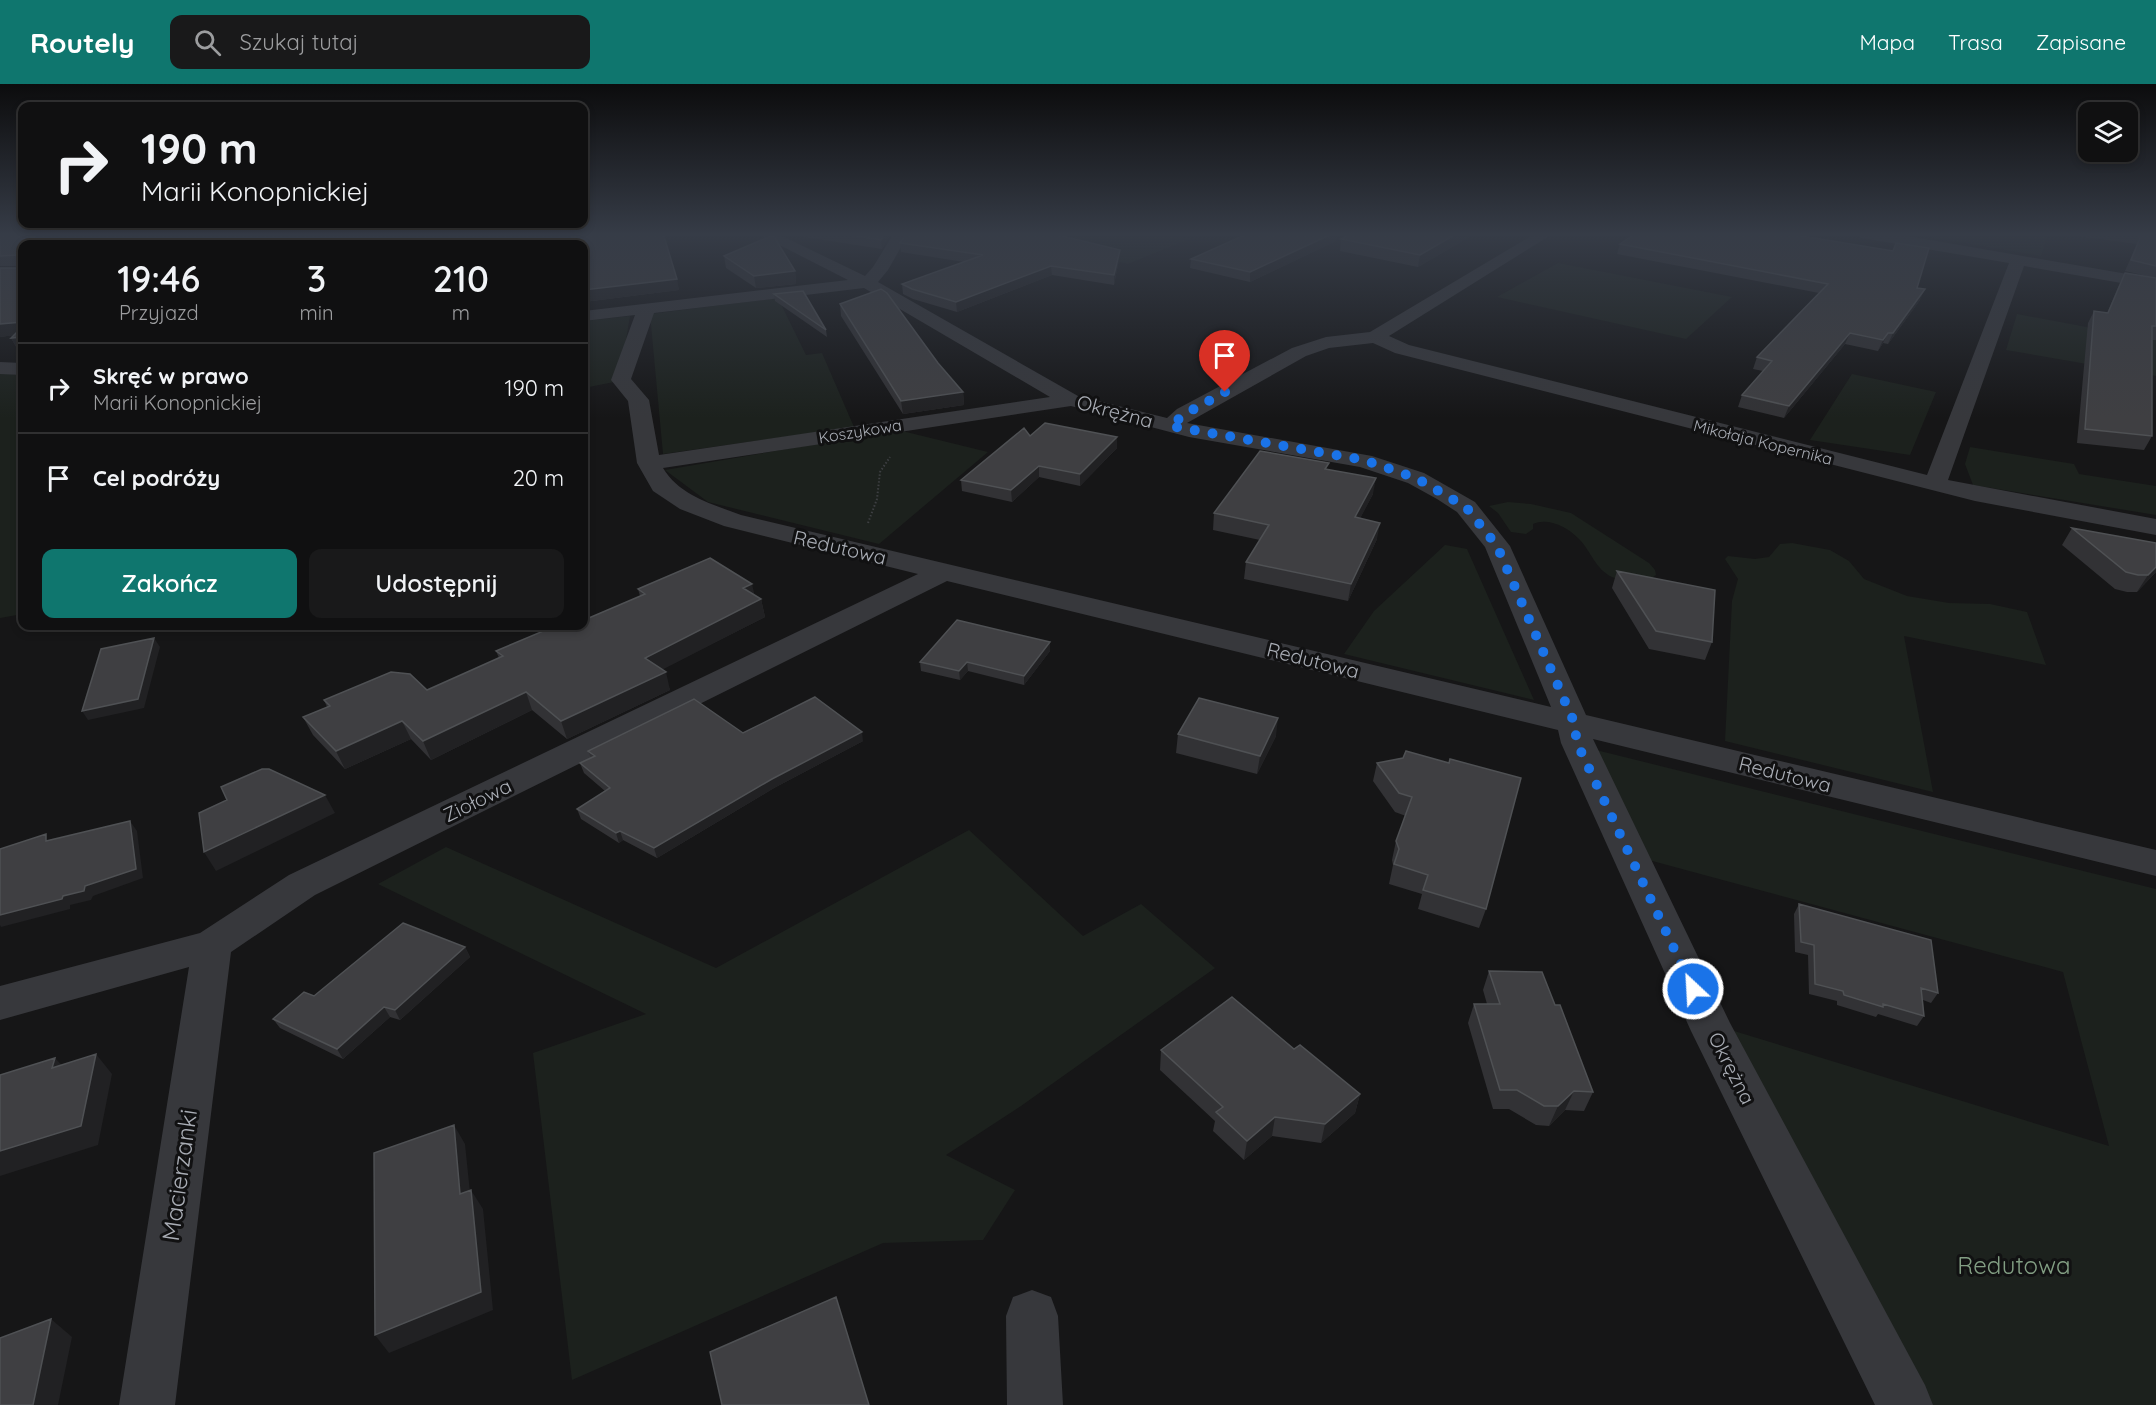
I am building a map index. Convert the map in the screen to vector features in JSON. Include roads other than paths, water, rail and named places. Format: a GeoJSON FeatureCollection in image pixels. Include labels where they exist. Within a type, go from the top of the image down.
{"type":"FeatureCollection","features":[{"type":"Feature","properties":{"kind":"street"},"geometry":{"type":"LineString","coordinates":[[588,316],[768,295]]}},
{"type":"Feature","properties":{"kind":"street","name":"Okrężna"},"geometry":{"type":"LineString","coordinates":[[887,295],[1071,400],[1170,426],[1364,460],[1416,478],[1466,507],[1497,546],[1574,722],[1577,743],[1712,1031],[1905,1405]]}},
{"type":"Feature","properties":{"kind":"street"},"geometry":{"type":"LineString","coordinates":[[1170,426],[1185,414],[1299,352],[1326,343],[1375,337],[1445,295]]}},
{"type":"Feature","properties":{"kind":"street"},"geometry":{"type":"LineString","coordinates":[[1935,484],[2005,295]]}},
{"type":"Feature","properties":{"kind":"street","name":"Redutowa"},"geometry":{"type":"LineString","coordinates":[[646,309],[621,381],[638,400],[649,463],[662,486],[689,504],[733,521],[2156,864]]}},
{"type":"Feature","properties":{"kind":"street","name":"Mikołaja Kopernika"},"geometry":{"type":"LineString","coordinates":[[1375,337],[1402,349],[1935,484],[2026,505],[2156,527]]}},
{"type":"Feature","properties":{"kind":"street"},"geometry":{"type":"LineString","coordinates":[[0,368],[18,369]]}},
{"type":"Feature","properties":{"kind":"street","name":"Koszykowa"},"geometry":{"type":"LineString","coordinates":[[649,463],[1071,400]]}},
{"type":"Feature","properties":{"kind":"street","name":"Ziołowa"},"geometry":{"type":"LineString","coordinates":[[0,1003],[212,945],[302,885],[946,571]]}},
{"type":"Feature","properties":{"kind":"street","name":"Macierzanki"},"geometry":{"type":"LineString","coordinates":[[147,1405],[212,945]]}},
{"type":"Feature","properties":{"kind":"street"},"geometry":{"type":"LineString","coordinates":[[1032,1316],[1035,1405]]}}]}
